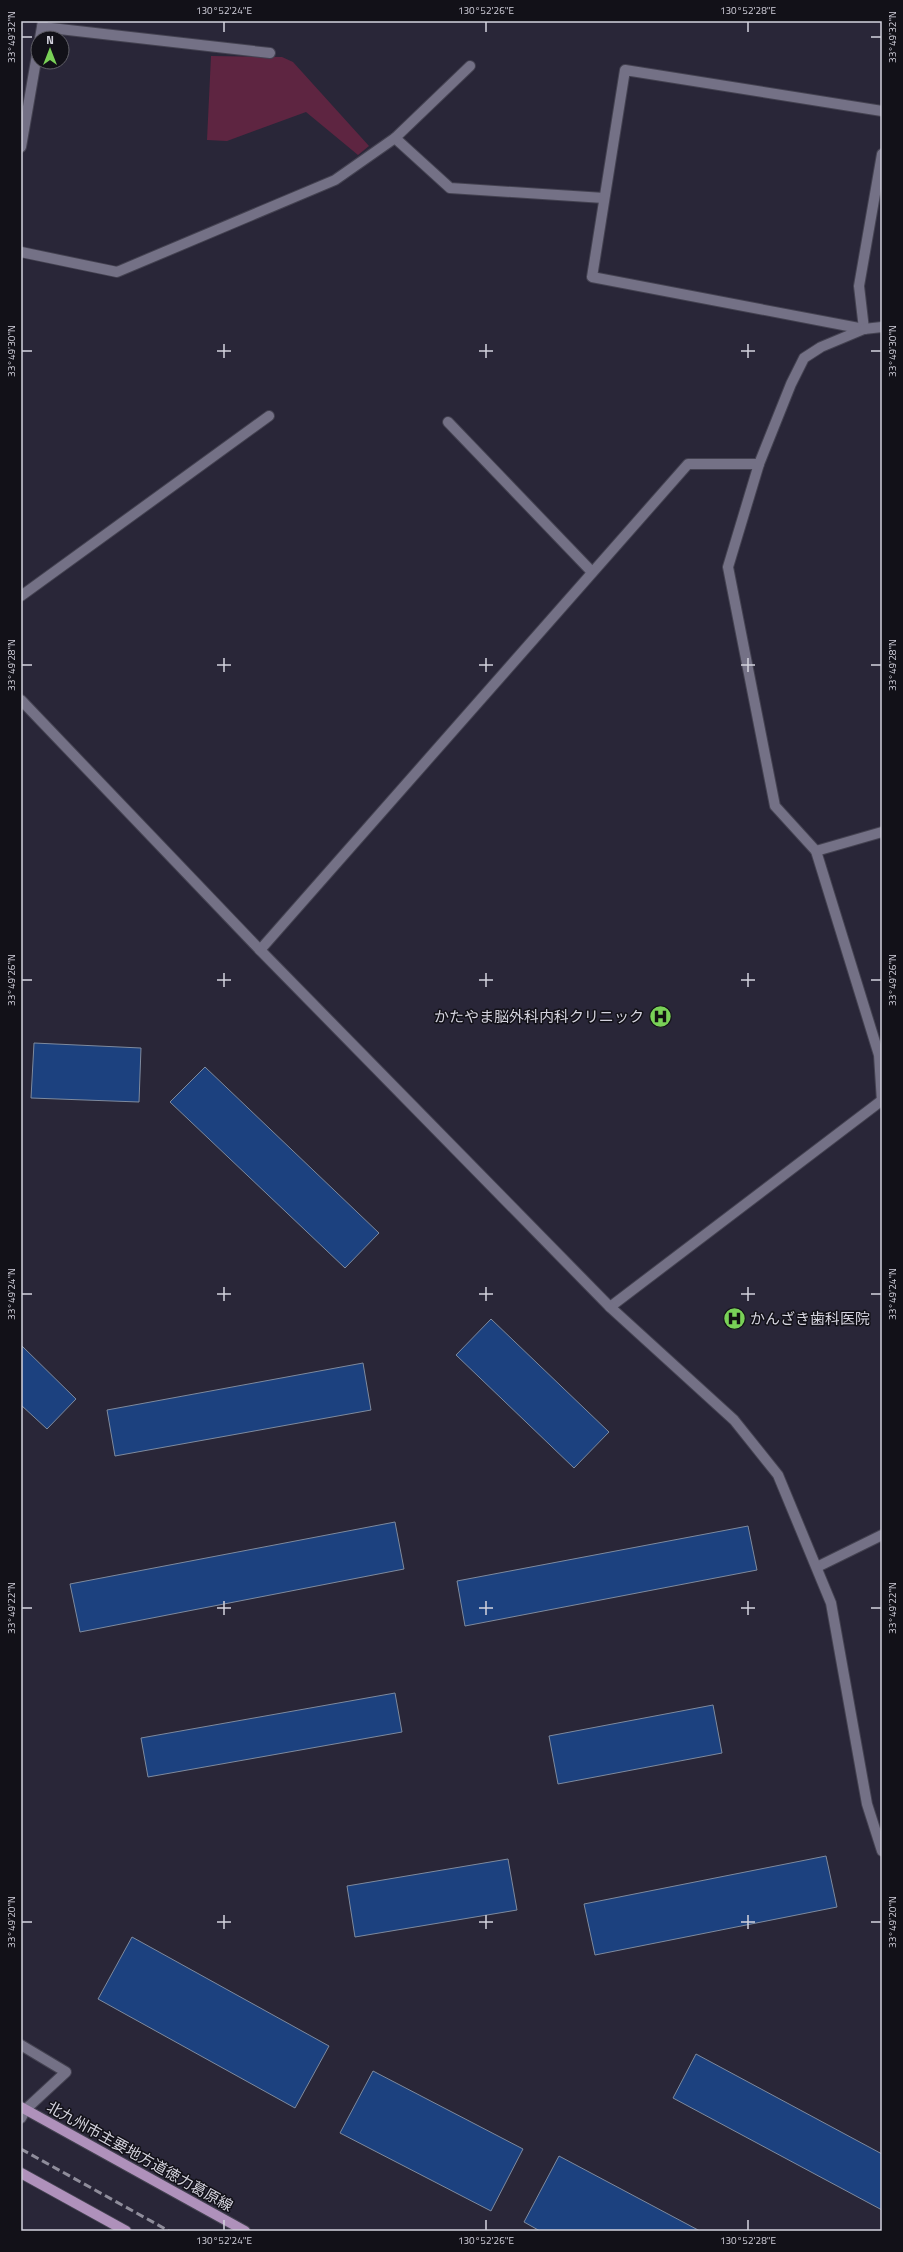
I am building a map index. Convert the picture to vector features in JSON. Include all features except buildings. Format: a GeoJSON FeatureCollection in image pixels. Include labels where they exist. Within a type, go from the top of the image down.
{"type":"FeatureCollection","features":[{"type":"Feature","properties":{"kind":"main road","name":"北九州市主要地方道徳力葛原線"},"geometry":{"type":"LineString","coordinates":[[23,2111],[245,2231]]}},
{"type":"Feature","properties":{"kind":"main road"},"geometry":{"type":"LineString","coordinates":[[21,2174],[126,2231]]}},
{"type":"Feature","properties":{"kind":"street"},"geometry":{"type":"LineString","coordinates":[[42,24],[270,53]]}},
{"type":"Feature","properties":{"kind":"street"},"geometry":{"type":"LineString","coordinates":[[21,252],[117,272],[335,180],[395,138],[470,66]]}},
{"type":"Feature","properties":{"kind":"street"},"geometry":{"type":"LineString","coordinates":[[21,147],[34,70]]}},
{"type":"Feature","properties":{"kind":"street"},"geometry":{"type":"LineString","coordinates":[[864,329],[592,277],[625,70],[882,111]]}},
{"type":"Feature","properties":{"kind":"street"},"geometry":{"type":"LineString","coordinates":[[395,138],[450,188],[604,198]]}},
{"type":"Feature","properties":{"kind":"street"},"geometry":{"type":"LineString","coordinates":[[864,329],[859,286],[882,154]]}},
{"type":"Feature","properties":{"kind":"street"},"geometry":{"type":"LineString","coordinates":[[610,1307],[881,1102],[879,1055],[816,851],[775,806],[728,567],[758,464],[791,384],[804,358],[821,347],[864,329],[882,327]]}},
{"type":"Feature","properties":{"kind":"street"},"geometry":{"type":"LineString","coordinates":[[21,596],[269,416]]}},
{"type":"Feature","properties":{"kind":"street"},"geometry":{"type":"LineString","coordinates":[[448,422],[592,572]]}},
{"type":"Feature","properties":{"kind":"street"},"geometry":{"type":"LineString","coordinates":[[260,950],[688,464],[758,464]]}},
{"type":"Feature","properties":{"kind":"street"},"geometry":{"type":"LineString","coordinates":[[21,700],[260,950],[610,1307],[734,1420],[778,1475],[831,1603],[867,1804],[882,1851]]}},
{"type":"Feature","properties":{"kind":"street"},"geometry":{"type":"LineString","coordinates":[[816,851],[882,832]]}},
{"type":"Feature","properties":{"kind":"street"},"geometry":{"type":"LineString","coordinates":[[817,1567],[882,1535]]}},
{"type":"Feature","properties":{"kind":"street"},"geometry":{"type":"LineString","coordinates":[[21,2045],[66,2072],[23,2111]]}},
{"type":"Feature","properties":{"kind":"shaded area"},"geometry":{"type":"Polygon","coordinates":[[[211,56],[282,57],[293,62],[369,146],[358,155],[306,112],[227,141],[207,140],[211,56]]]}},
{"type":"Feature","properties":{"kind":"railway"},"geometry":{"type":"LineString","coordinates":[[21,2149],[169,2231]]}},
{"type":"Feature","properties":{"kind":"place","name":"かたやま脳外科内科クリニック"},"geometry":{"type":"Point","coordinates":[660,1016]}},
{"type":"Feature","properties":{"kind":"place","name":"かんざき歯科医院"},"geometry":{"type":"Point","coordinates":[734,1318]}}]}
